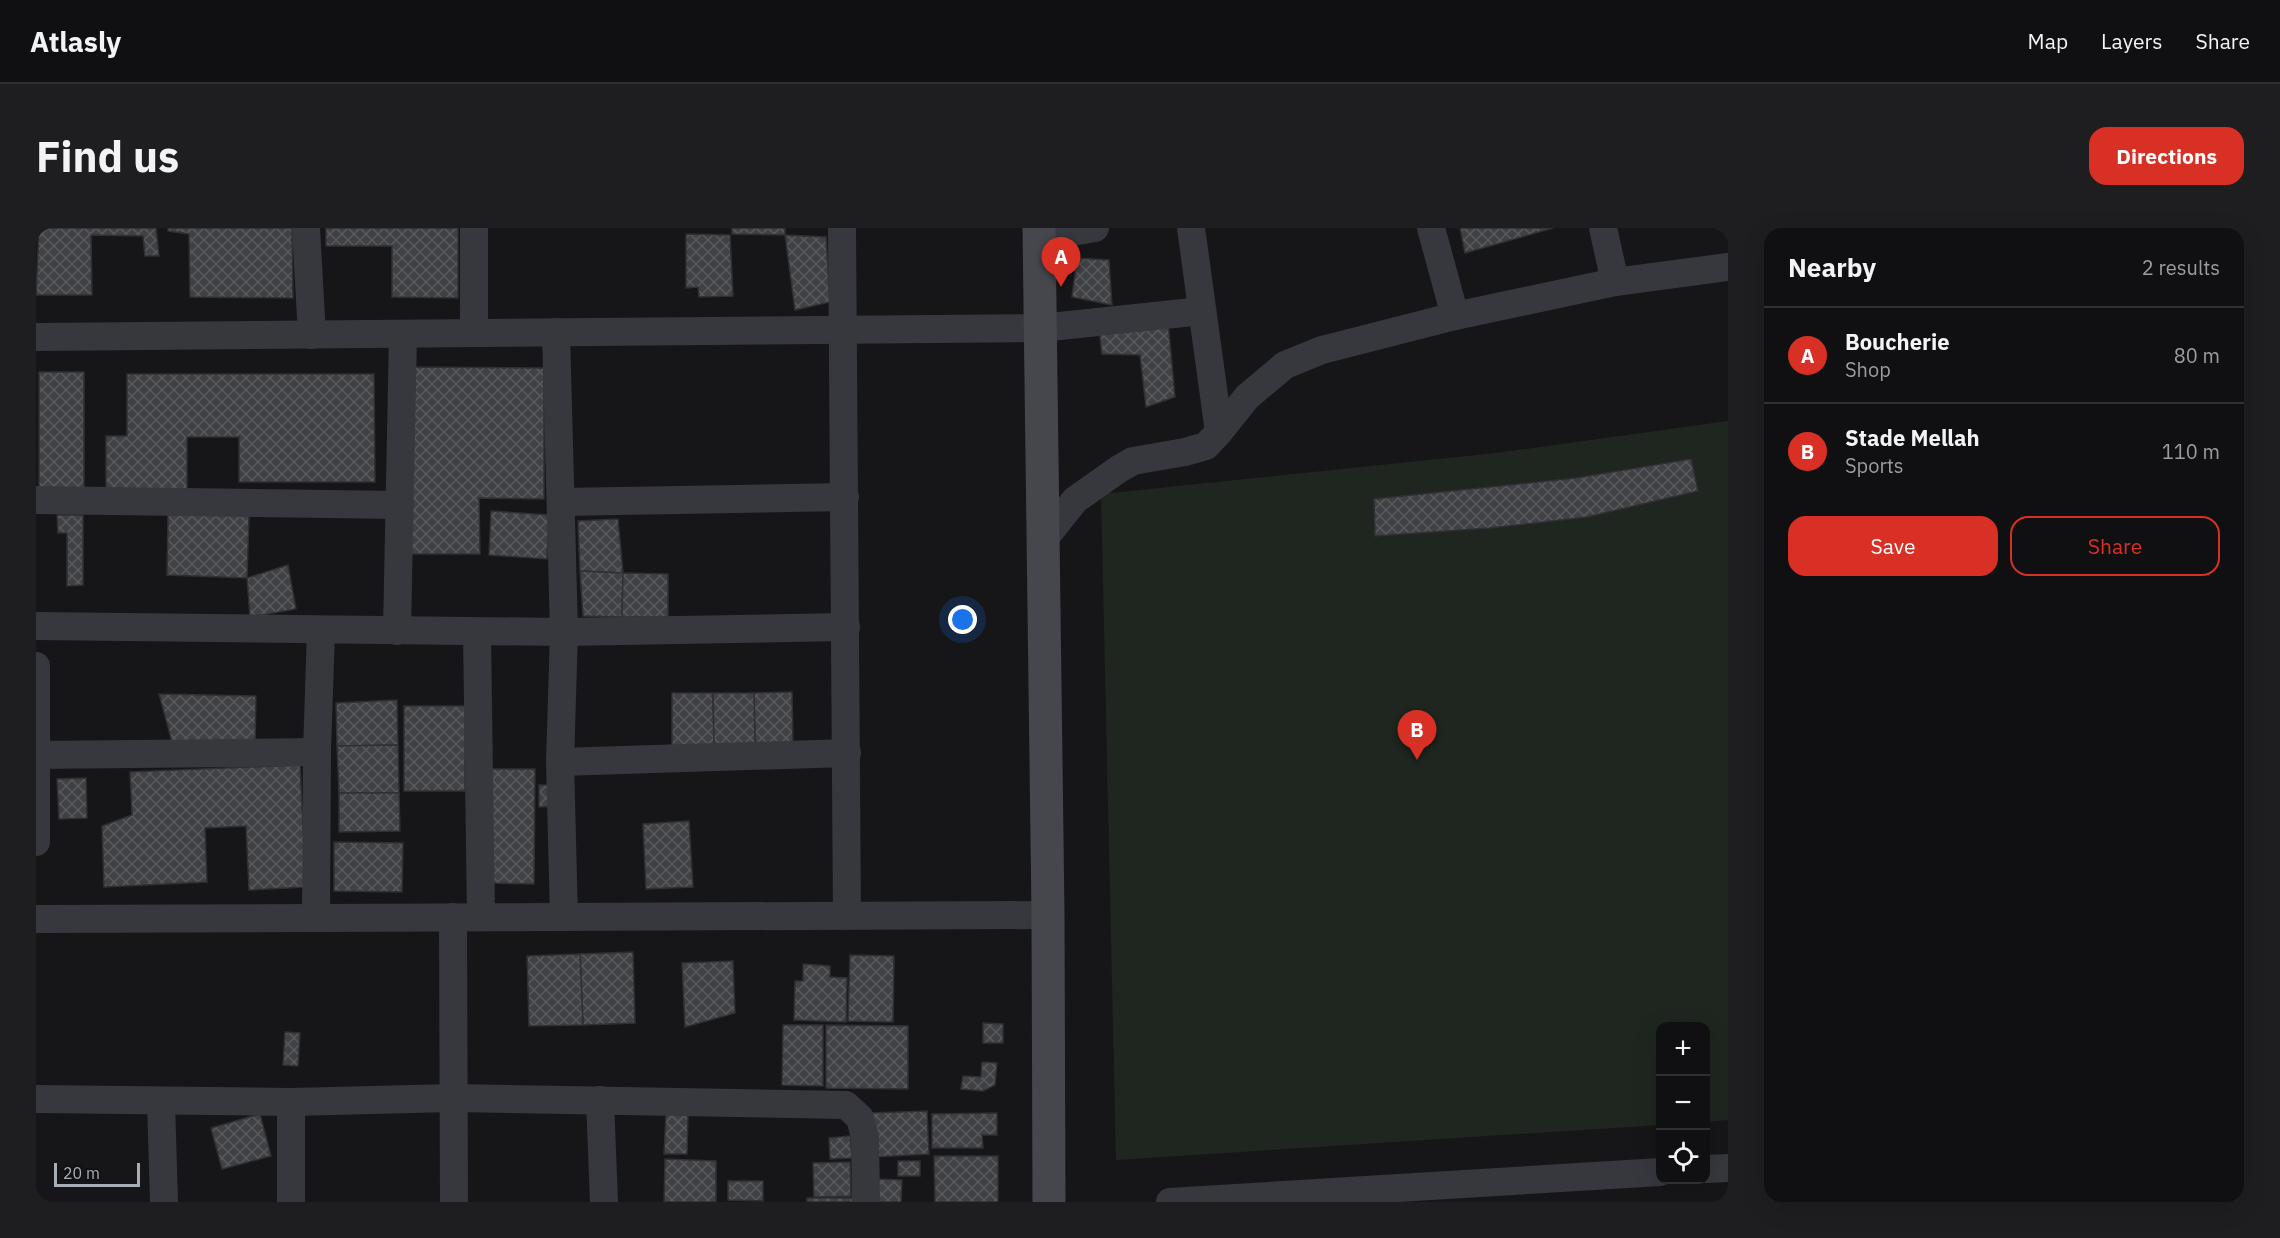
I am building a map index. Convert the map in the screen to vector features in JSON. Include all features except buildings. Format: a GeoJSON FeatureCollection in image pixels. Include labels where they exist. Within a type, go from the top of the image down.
{"type":"FeatureCollection","features":[{"type":"Feature","properties":{"kind":"main road"},"geometry":{"type":"LineString","coordinates":[[1039,233],[1048,915],[1049,1202]]}},
{"type":"Feature","properties":{"kind":"street"},"geometry":{"type":"LineString","coordinates":[[306,228],[312,335]]}},
{"type":"Feature","properties":{"kind":"street"},"geometry":{"type":"LineString","coordinates":[[474,228],[474,333]]}},
{"type":"Feature","properties":{"kind":"street"},"geometry":{"type":"LineString","coordinates":[[842,228],[847,916]]}},
{"type":"Feature","properties":{"kind":"street"},"geometry":{"type":"LineString","coordinates":[[1039,233],[1095,228]]}},
{"type":"Feature","properties":{"kind":"street"},"geometry":{"type":"LineString","coordinates":[[1191,228],[1220,432]]}},
{"type":"Feature","properties":{"kind":"street"},"geometry":{"type":"LineString","coordinates":[[1431,228],[1455,316]]}},
{"type":"Feature","properties":{"kind":"street"},"geometry":{"type":"LineString","coordinates":[[1603,228],[1615,282]]}},
{"type":"Feature","properties":{"kind":"street"},"geometry":{"type":"LineString","coordinates":[[1044,539],[1075,500],[1119,469],[1133,461],[1206,446],[1220,432],[1246,397],[1285,365],[1322,350],[1455,316],[1615,282],[1728,267]]}},
{"type":"Feature","properties":{"kind":"street"},"geometry":{"type":"LineString","coordinates":[[36,337],[1041,328],[1203,311]]}},
{"type":"Feature","properties":{"kind":"street"},"geometry":{"type":"LineString","coordinates":[[556,332],[564,632],[560,762],[564,917]]}},
{"type":"Feature","properties":{"kind":"street"},"geometry":{"type":"LineString","coordinates":[[397,631],[403,334]]}},
{"type":"Feature","properties":{"kind":"street"},"geometry":{"type":"LineString","coordinates":[[561,502],[845,497]]}},
{"type":"Feature","properties":{"kind":"street"},"geometry":{"type":"LineString","coordinates":[[36,500],[400,505]]}},
{"type":"Feature","properties":{"kind":"street"},"geometry":{"type":"LineString","coordinates":[[36,626],[477,632],[846,627]]}},
{"type":"Feature","properties":{"kind":"street"},"geometry":{"type":"LineString","coordinates":[[316,918],[317,752],[321,630]]}},
{"type":"Feature","properties":{"kind":"street"},"geometry":{"type":"LineString","coordinates":[[477,632],[481,917]]}},
{"type":"Feature","properties":{"kind":"street"},"geometry":{"type":"LineString","coordinates":[[36,666],[36,843]]}},
{"type":"Feature","properties":{"kind":"street"},"geometry":{"type":"LineString","coordinates":[[36,755],[317,752]]}},
{"type":"Feature","properties":{"kind":"street"},"geometry":{"type":"LineString","coordinates":[[560,762],[846,753]]}},
{"type":"Feature","properties":{"kind":"street"},"geometry":{"type":"LineString","coordinates":[[36,919],[1048,915]]}},
{"type":"Feature","properties":{"kind":"street"},"geometry":{"type":"LineString","coordinates":[[453,917],[454,1202]]}},
{"type":"Feature","properties":{"kind":"street"},"geometry":{"type":"LineString","coordinates":[[36,1099],[291,1102],[453,1098],[846,1105],[860,1118],[865,1137],[866,1202]]}},
{"type":"Feature","properties":{"kind":"street"},"geometry":{"type":"LineString","coordinates":[[600,1100],[604,1202]]}},
{"type":"Feature","properties":{"kind":"street"},"geometry":{"type":"LineString","coordinates":[[160,1102],[164,1202]]}},
{"type":"Feature","properties":{"kind":"street"},"geometry":{"type":"LineString","coordinates":[[291,1102],[291,1202]]}},
{"type":"Feature","properties":{"kind":"street"},"geometry":{"type":"LineString","coordinates":[[1710,1169],[1728,1167]]}},
{"type":"Feature","properties":{"kind":"street"},"geometry":{"type":"LineString","coordinates":[[1170,1202],[1411,1194],[1656,1172]]}},
{"type":"Feature","properties":{"kind":"shaded area"},"geometry":{"type":"Polygon","coordinates":[[[1728,421],[1728,1120],[1710,1122],[1710,1022],[1656,1022],[1656,1125],[1116,1160],[1101,494],[1496,453],[1728,421]]]}},
{"type":"Feature","properties":{"kind":"place","name":"Boucherie"},"geometry":{"type":"Point","coordinates":[1061,287]}},
{"type":"Feature","properties":{"kind":"place","name":"Stade Mellah"},"geometry":{"type":"Point","coordinates":[1417,760]}}]}
